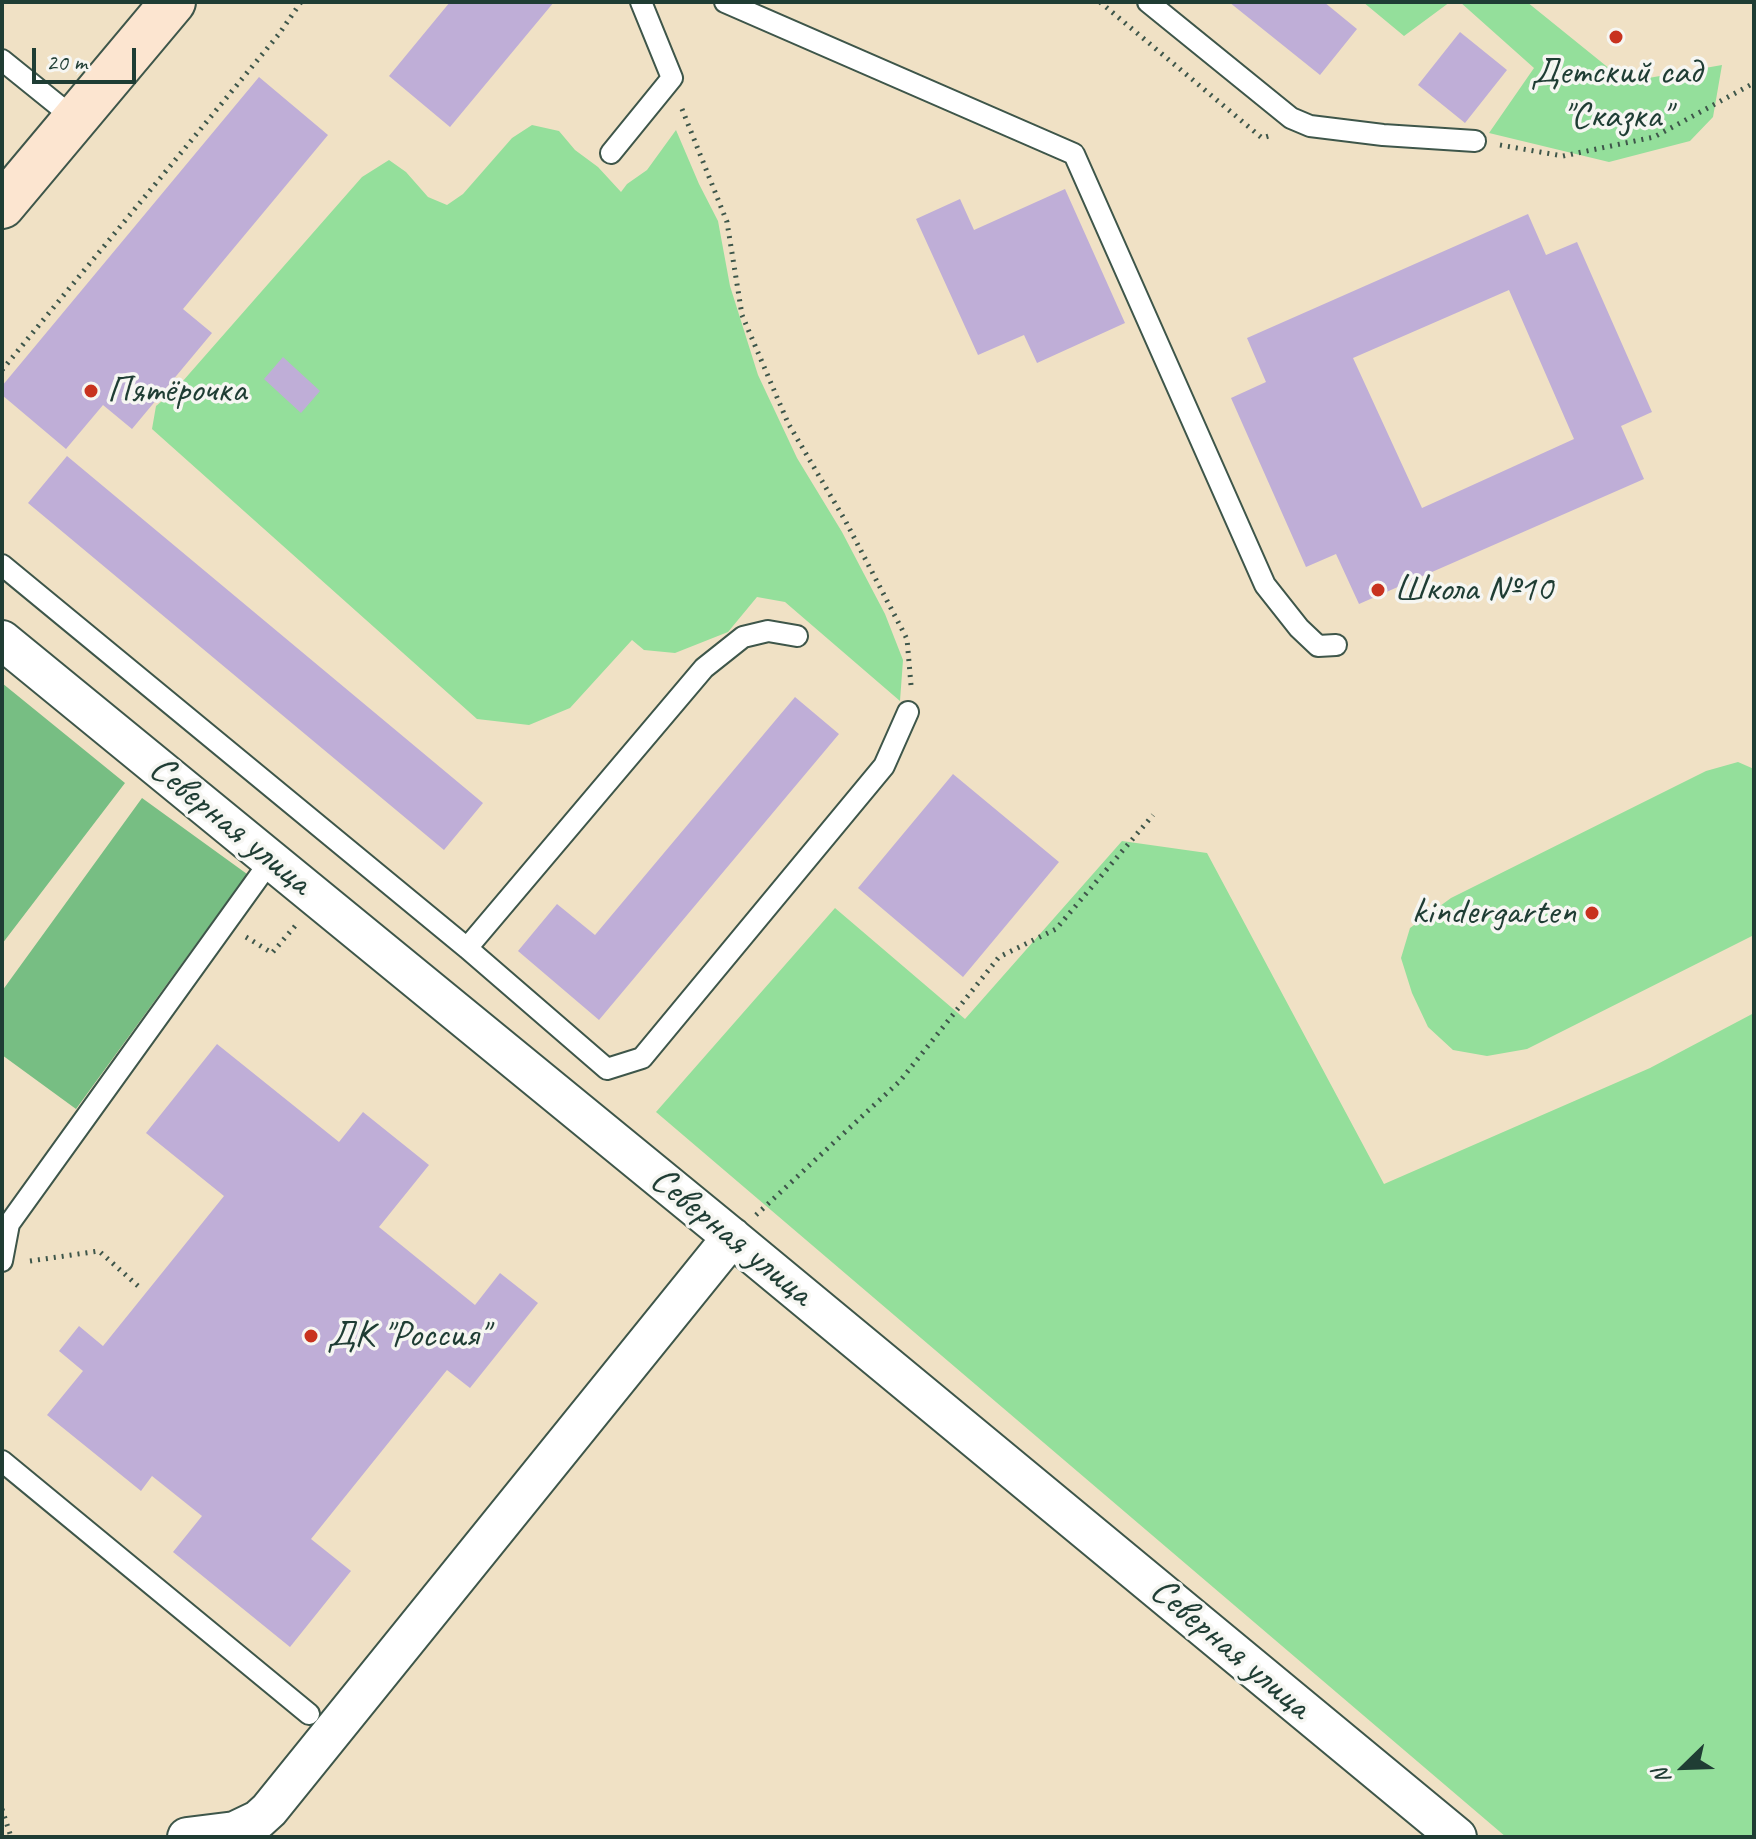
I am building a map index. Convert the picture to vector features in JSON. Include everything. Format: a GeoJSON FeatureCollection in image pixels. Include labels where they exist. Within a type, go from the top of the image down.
{"type":"FeatureCollection","features":[{"type":"Feature","properties":{"kind":"street"},"geometry":{"type":"LineString","coordinates":[[2,206],[172,2]]}},
{"type":"Feature","properties":{"kind":"street","name":"Северная улица"},"geometry":{"type":"LineString","coordinates":[[2,640],[732,1237],[1457,1837]]}},
{"type":"Feature","properties":{"kind":"street"},"geometry":{"type":"LineString","coordinates":[[187,1837],[235,1831],[258,1820],[269,1810],[732,1237]]}},
{"type":"Feature","properties":{"kind":"lane"},"geometry":{"type":"LineString","coordinates":[[611,153],[672,78],[641,2]]}},
{"type":"Feature","properties":{"kind":"lane"},"geometry":{"type":"LineString","coordinates":[[725,2],[1074,154],[1265,585],[1299,628],[1318,646],[1336,645]]}},
{"type":"Feature","properties":{"kind":"lane"},"geometry":{"type":"LineString","coordinates":[[1148,2],[1291,118],[1310,126],[1475,141]]}},
{"type":"Feature","properties":{"kind":"lane"},"geometry":{"type":"LineString","coordinates":[[2,60],[75,119]]}},
{"type":"Feature","properties":{"kind":"lane"},"geometry":{"type":"LineString","coordinates":[[2,565],[467,948],[607,1069],[642,1058],[884,766],[908,712]]}},
{"type":"Feature","properties":{"kind":"lane"},"geometry":{"type":"LineString","coordinates":[[467,948],[704,668],[743,637],[768,631],[797,636]]}},
{"type":"Feature","properties":{"kind":"lane"},"geometry":{"type":"LineString","coordinates":[[9,1262],[9,1224],[271,860]]}},
{"type":"Feature","properties":{"kind":"lane"},"geometry":{"type":"LineString","coordinates":[[2,1461],[309,1714]]}},
{"type":"Feature","properties":{"kind":"path"},"geometry":{"type":"LineString","coordinates":[[2,370],[279,34],[301,2]]}},
{"type":"Feature","properties":{"kind":"path"},"geometry":{"type":"LineString","coordinates":[[672,78],[727,222],[742,315],[788,423],[846,522],[907,639],[912,677],[908,712]]}},
{"type":"Feature","properties":{"kind":"path"},"geometry":{"type":"LineString","coordinates":[[1475,141],[1563,156],[1639,141],[1654,137],[1754,83]]}},
{"type":"Feature","properties":{"kind":"path"},"geometry":{"type":"LineString","coordinates":[[732,1237],[900,1081],[999,957],[1056,929],[1153,815]]}},
{"type":"Feature","properties":{"kind":"path"},"geometry":{"type":"LineString","coordinates":[[9,1262],[99,1251],[138,1286]]}},
{"type":"Feature","properties":{"kind":"path"},"geometry":{"type":"LineString","coordinates":[[2,1809],[11,1837]]}},
{"type":"Feature","properties":{"kind":"green space"},"geometry":{"type":"Polygon","coordinates":[[[1363,2],[1450,2],[1404,36],[1363,2]]]}},
{"type":"Feature","properties":{"kind":"green space"},"geometry":{"type":"Polygon","coordinates":[[[1460,2],[1527,2],[1626,82],[1722,65],[1713,117],[1690,141],[1609,162],[1489,133],[1534,68],[1460,2]]]}},
{"type":"Feature","properties":{"kind":"green space"},"geometry":{"type":"Polygon","coordinates":[[[532,125],[559,131],[621,192],[647,170],[676,130],[718,221],[730,286],[758,375],[797,458],[842,532],[885,614],[903,660],[900,701],[785,602],[757,597],[728,632],[675,653],[644,650],[632,640],[570,708],[529,725],[477,719],[152,429],[156,406],[175,390],[362,177],[389,160],[406,172],[428,197],[447,205],[463,194],[512,138],[532,125]]]}},
{"type":"Feature","properties":{"kind":"green space"},"geometry":{"type":"Polygon","coordinates":[[[2,683],[125,783],[2,944],[2,683]]]}},
{"type":"Feature","properties":{"kind":"green space","name":"kindergarten"},"geometry":{"type":"Polygon","coordinates":[[[1738,762],[1754,769],[1754,935],[1527,1049],[1487,1056],[1453,1050],[1428,1027],[1412,993],[1401,958],[1410,928],[1451,898],[1706,771],[1738,762]]]}},
{"type":"Feature","properties":{"kind":"green space"},"geometry":{"type":"Polygon","coordinates":[[[142,798],[247,874],[76,1109],[2,1055],[2,991],[142,798]]]}},
{"type":"Feature","properties":{"kind":"green space"},"geometry":{"type":"Polygon","coordinates":[[[1122,841],[1207,853],[1384,1184],[1650,1068],[1754,1013],[1754,1837],[1506,1837],[656,1112],[835,908],[965,1019],[1122,841]]]}},
{"type":"Feature","properties":{"kind":"building"},"geometry":{"type":"Polygon","coordinates":[[[450,2],[554,2],[450,127],[389,76],[450,2]]]}},
{"type":"Feature","properties":{"kind":"building"},"geometry":{"type":"Polygon","coordinates":[[[1229,2],[1324,2],[1357,29],[1320,75],[1229,2]]]}},
{"type":"Feature","properties":{"kind":"building"},"geometry":{"type":"Polygon","coordinates":[[[1460,32],[1507,70],[1465,123],[1418,85],[1460,32]]]}},
{"type":"Feature","properties":{"kind":"building"},"geometry":{"type":"Polygon","coordinates":[[[259,77],[328,135],[183,309],[212,333],[132,429],[103,405],[66,449],[2,395],[2,386],[259,77]]]}},
{"type":"Feature","properties":{"kind":"building"},"geometry":{"type":"Polygon","coordinates":[[[1065,189],[1125,323],[1037,363],[1024,335],[978,355],[916,219],[960,199],[974,230],[1065,189]]]}},
{"type":"Feature","properties":{"kind":"building"},"geometry":{"type":"Polygon","coordinates":[[[1528,214],[1546,255],[1577,242],[1652,412],[1621,426],[1644,479],[1359,604],[1336,554],[1306,567],[1231,398],[1266,382],[1247,338],[1528,214]],[[1509,290],[1353,358],[1422,508],[1574,439],[1509,290]]]}},
{"type":"Feature","properties":{"kind":"building"},"geometry":{"type":"Polygon","coordinates":[[[283,357],[320,391],[301,413],[264,379],[283,357]]]}},
{"type":"Feature","properties":{"kind":"building"},"geometry":{"type":"Polygon","coordinates":[[[67,456],[483,803],[444,850],[28,503],[67,456]]]}},
{"type":"Feature","properties":{"kind":"building"},"geometry":{"type":"Polygon","coordinates":[[[795,697],[839,734],[599,1020],[518,951],[557,904],[595,935],[795,697]]]}},
{"type":"Feature","properties":{"kind":"building"},"geometry":{"type":"Polygon","coordinates":[[[953,774],[1059,862],[963,977],[858,888],[953,774]]]}},
{"type":"Feature","properties":{"kind":"building","name":"ДК \"Россия\""},"geometry":{"type":"Polygon","coordinates":[[[217,1044],[339,1142],[363,1112],[429,1165],[379,1227],[475,1305],[500,1273],[538,1303],[470,1388],[447,1370],[311,1539],[351,1571],[290,1647],[173,1552],[202,1516],[152,1476],[141,1491],[47,1415],[83,1371],[59,1351],[79,1326],[103,1346],[224,1196],[146,1133],[217,1044]]]}},
{"type":"Feature","properties":{"kind":"place","name":"Детский сад \"Сказка\""},"geometry":{"type":"Point","coordinates":[1616,37]}},
{"type":"Feature","properties":{"kind":"place","name":"Пятёрочка"},"geometry":{"type":"Point","coordinates":[91,391]}},
{"type":"Feature","properties":{"kind":"place","name":"Школа №10"},"geometry":{"type":"Point","coordinates":[1378,590]}},
{"type":"Feature","properties":{"kind":"place","name":"kindergarten"},"geometry":{"type":"Point","coordinates":[1592,913]}},
{"type":"Feature","properties":{"kind":"place","name":"ДК \"Россия\""},"geometry":{"type":"Point","coordinates":[311,1336]}}]}
